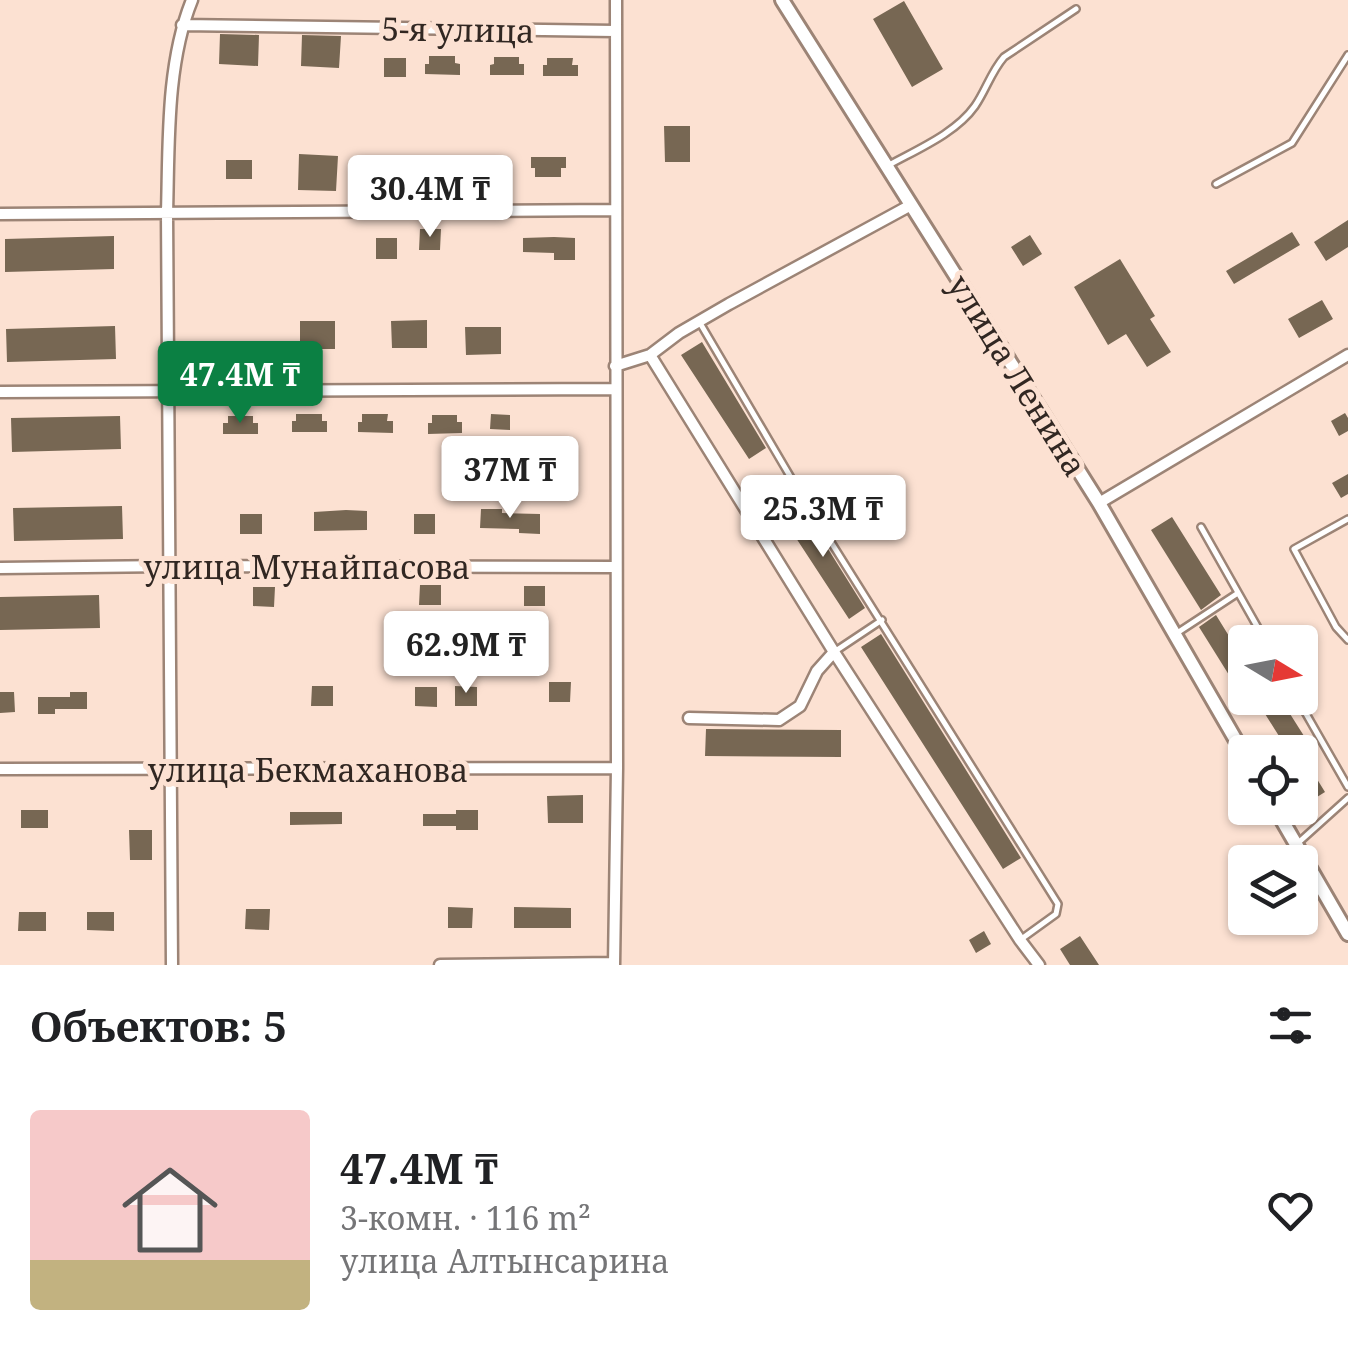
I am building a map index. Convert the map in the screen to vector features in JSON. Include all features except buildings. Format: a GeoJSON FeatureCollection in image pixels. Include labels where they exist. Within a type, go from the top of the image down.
{"type":"FeatureCollection","features":[{"type":"Feature","properties":{"kind":"street"},"geometry":{"type":"LineString","coordinates":[[172,965],[170,112],[182,25],[192,0]]}},
{"type":"Feature","properties":{"kind":"street"},"geometry":{"type":"LineString","coordinates":[[440,965],[614,964],[616,0]]}},
{"type":"Feature","properties":{"kind":"street","name":"улица Ленина"},"geometry":{"type":"LineString","coordinates":[[782,0],[1098,503],[1233,735]]}},
{"type":"Feature","properties":{"kind":"street","name":"5-я улица"},"geometry":{"type":"LineString","coordinates":[[182,25],[615,31]]}},
{"type":"Feature","properties":{"kind":"street"},"geometry":{"type":"LineString","coordinates":[[615,366],[650,355],[698,322],[910,205]]}},
{"type":"Feature","properties":{"kind":"street"},"geometry":{"type":"LineString","coordinates":[[0,214],[616,210]]}},
{"type":"Feature","properties":{"kind":"street"},"geometry":{"type":"LineString","coordinates":[[650,355],[834,652],[1039,965]]}},
{"type":"Feature","properties":{"kind":"street"},"geometry":{"type":"LineString","coordinates":[[1098,503],[1348,355]]}},
{"type":"Feature","properties":{"kind":"street"},"geometry":{"type":"LineString","coordinates":[[0,392],[615,389]]}},
{"type":"Feature","properties":{"kind":"street","name":"улица Мунайпасова"},"geometry":{"type":"LineString","coordinates":[[0,568],[615,567]]}},
{"type":"Feature","properties":{"kind":"street"},"geometry":{"type":"LineString","coordinates":[[689,718],[780,720],[800,706],[816,670],[834,652]]}},
{"type":"Feature","properties":{"kind":"street","name":"улица Бекмаханова"},"geometry":{"type":"LineString","coordinates":[[0,768],[617,768]]}},
{"type":"Feature","properties":{"kind":"street"},"geometry":{"type":"LineString","coordinates":[[1285,825],[1296,845]]}},
{"type":"Feature","properties":{"kind":"street"},"geometry":{"type":"LineString","coordinates":[[1318,883],[1348,934]]}},
{"type":"Feature","properties":{"kind":"lane"},"geometry":{"type":"LineString","coordinates":[[887,167],[952,129],[974,108],[1004,57],[1076,9]]}},
{"type":"Feature","properties":{"kind":"lane"},"geometry":{"type":"LineString","coordinates":[[1216,184],[1292,143],[1348,55]]}},
{"type":"Feature","properties":{"kind":"lane"},"geometry":{"type":"LineString","coordinates":[[698,322],[797,488],[1058,904],[1056,914],[1020,940]]}},
{"type":"Feature","properties":{"kind":"lane"},"geometry":{"type":"LineString","coordinates":[[752,519],[797,488]]}},
{"type":"Feature","properties":{"kind":"lane"},"geometry":{"type":"LineString","coordinates":[[1348,520],[1294,549],[1336,627],[1348,640]]}},
{"type":"Feature","properties":{"kind":"lane"},"geometry":{"type":"LineString","coordinates":[[1201,527],[1256,625]]}},
{"type":"Feature","properties":{"kind":"lane"},"geometry":{"type":"LineString","coordinates":[[1174,634],[1238,593]]}},
{"type":"Feature","properties":{"kind":"lane"},"geometry":{"type":"LineString","coordinates":[[834,652],[882,620]]}},
{"type":"Feature","properties":{"kind":"lane"},"geometry":{"type":"LineString","coordinates":[[1308,715],[1348,787]]}},
{"type":"Feature","properties":{"kind":"lane"},"geometry":{"type":"LineString","coordinates":[[1296,845],[1348,798]]}}]}
